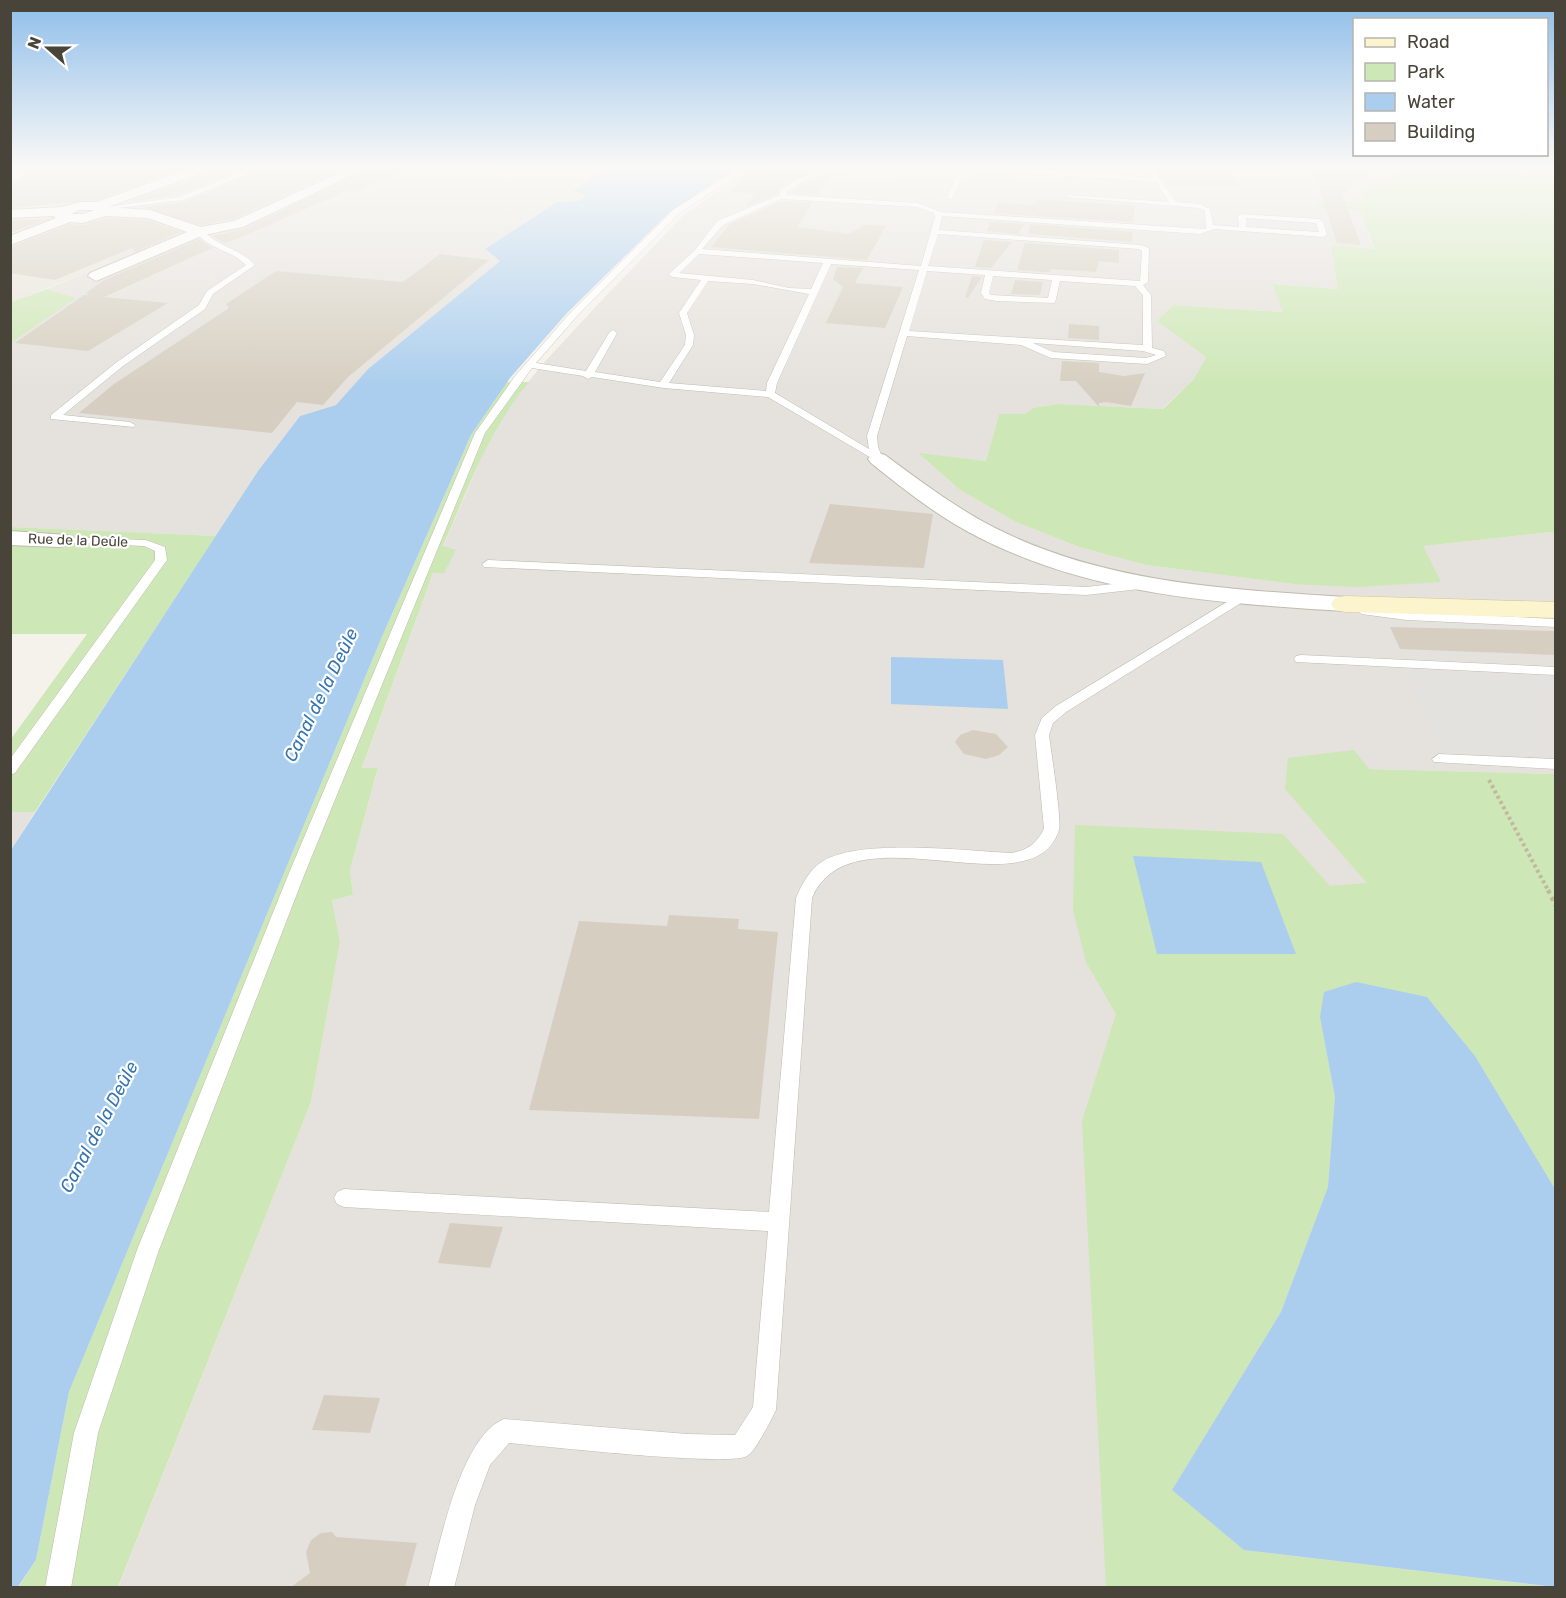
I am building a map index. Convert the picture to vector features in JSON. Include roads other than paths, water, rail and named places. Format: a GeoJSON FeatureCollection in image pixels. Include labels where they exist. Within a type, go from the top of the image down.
{"type":"FeatureCollection","features":[{"type":"Feature","properties":{"kind":"street"},"geometry":{"type":"LineString","coordinates":[[96,276],[182,240]]}},
{"type":"Feature","properties":{"kind":"street"},"geometry":{"type":"LineString","coordinates":[[878,459],[930,499],[987,534],[1078,570],[1140,585],[1240,598],[1555,614]]}},
{"type":"Feature","properties":{"kind":"street","name":"Rue de la Deûle"},"geometry":{"type":"LineString","coordinates":[[10,538],[59,540]]}},
{"type":"Feature","properties":{"kind":"lane"},"geometry":{"type":"LineString","coordinates":[[130,425],[54,417],[120,364],[202,307],[210,293],[251,265],[243,255],[208,240]]}},
{"type":"Feature","properties":{"kind":"lane"},"geometry":{"type":"LineString","coordinates":[[58,1587],[86,1433],[148,1250],[297,873],[480,433],[529,365],[574,314],[648,240]]}},
{"type":"Feature","properties":{"kind":"lane"},"geometry":{"type":"LineString","coordinates":[[700,252],[698,249],[706,240]]}},
{"type":"Feature","properties":{"kind":"lane"},"geometry":{"type":"LineString","coordinates":[[878,459],[873,447],[872,436],[933,240]]}},
{"type":"Feature","properties":{"kind":"lane"},"geometry":{"type":"LineString","coordinates":[[813,292],[753,282],[673,275],[691,256],[700,252],[1137,284],[1144,282],[1146,250],[1141,247],[1039,240]]}},
{"type":"Feature","properties":{"kind":"lane"},"geometry":{"type":"LineString","coordinates":[[771,394],[772,384],[829,261]]}},
{"type":"Feature","properties":{"kind":"lane"},"geometry":{"type":"LineString","coordinates":[[990,273],[985,293],[988,297],[997,299],[1052,301],[1056,278]]}},
{"type":"Feature","properties":{"kind":"lane"},"geometry":{"type":"LineString","coordinates":[[664,383],[689,345],[690,335],[683,314],[706,278]]}},
{"type":"Feature","properties":{"kind":"lane"},"geometry":{"type":"LineString","coordinates":[[1137,284],[1147,295],[1148,349]]}},
{"type":"Feature","properties":{"kind":"lane"},"geometry":{"type":"LineString","coordinates":[[588,376],[613,333]]}},
{"type":"Feature","properties":{"kind":"lane"},"geometry":{"type":"LineString","coordinates":[[904,333],[1148,349],[1161,353],[1161,356],[1147,361],[1051,355],[1023,342]]}},
{"type":"Feature","properties":{"kind":"lane"},"geometry":{"type":"LineString","coordinates":[[529,365],[588,376],[771,394],[878,459]]}},
{"type":"Feature","properties":{"kind":"lane","name":"Rue de la Deûle"},"geometry":{"type":"LineString","coordinates":[[10,770],[161,560],[161,549],[146,543],[59,540]]}},
{"type":"Feature","properties":{"kind":"lane"},"geometry":{"type":"LineString","coordinates":[[488,564],[1086,591],[1140,585]]}},
{"type":"Feature","properties":{"kind":"lane"},"geometry":{"type":"LineString","coordinates":[[441,1587],[463,1505],[481,1457],[504,1431],[687,1446],[741,1447],[764,1410],[804,898],[810,880],[826,867],[844,858],[866,853],[1012,858],[1031,854],[1042,846],[1052,829],[1042,754],[1042,735],[1047,721],[1061,709],[1240,598]]}},
{"type":"Feature","properties":{"kind":"lane"},"geometry":{"type":"LineString","coordinates":[[1308,601],[1407,616],[1555,614]]}},
{"type":"Feature","properties":{"kind":"lane"},"geometry":{"type":"LineString","coordinates":[[1301,659],[1556,671]]}},
{"type":"Feature","properties":{"kind":"lane"},"geometry":{"type":"LineString","coordinates":[[1439,759],[1556,764]]}},
{"type":"Feature","properties":{"kind":"lane"},"geometry":{"type":"LineString","coordinates":[[344,1198],[780,1222]]}},
{"type":"Feature","properties":{"kind":"water","name":"Canal de la Deûle"},"geometry":{"type":"Polygon","coordinates":[[[499,240],[642,240],[567,313],[510,378],[471,435],[381,639],[69,1392],[36,1560],[18,1587],[11,1587],[11,850],[258,471],[300,416],[336,405],[368,369],[500,261],[485,249],[499,240]]]}},
{"type":"Feature","properties":{"kind":"water"},"geometry":{"type":"Polygon","coordinates":[[[891,657],[1003,660],[1008,709],[891,704],[891,657]]]}},
{"type":"Feature","properties":{"kind":"water"},"geometry":{"type":"Polygon","coordinates":[[[1133,856],[1261,862],[1296,954],[1157,954],[1133,856]]]}},
{"type":"Feature","properties":{"kind":"water"},"geometry":{"type":"Polygon","coordinates":[[[1356,982],[1427,997],[1475,1056],[1555,1189],[1555,1587],[1244,1550],[1172,1490],[1281,1312],[1328,1187],[1335,1097],[1320,1017],[1324,992],[1356,982]]]}}]}
